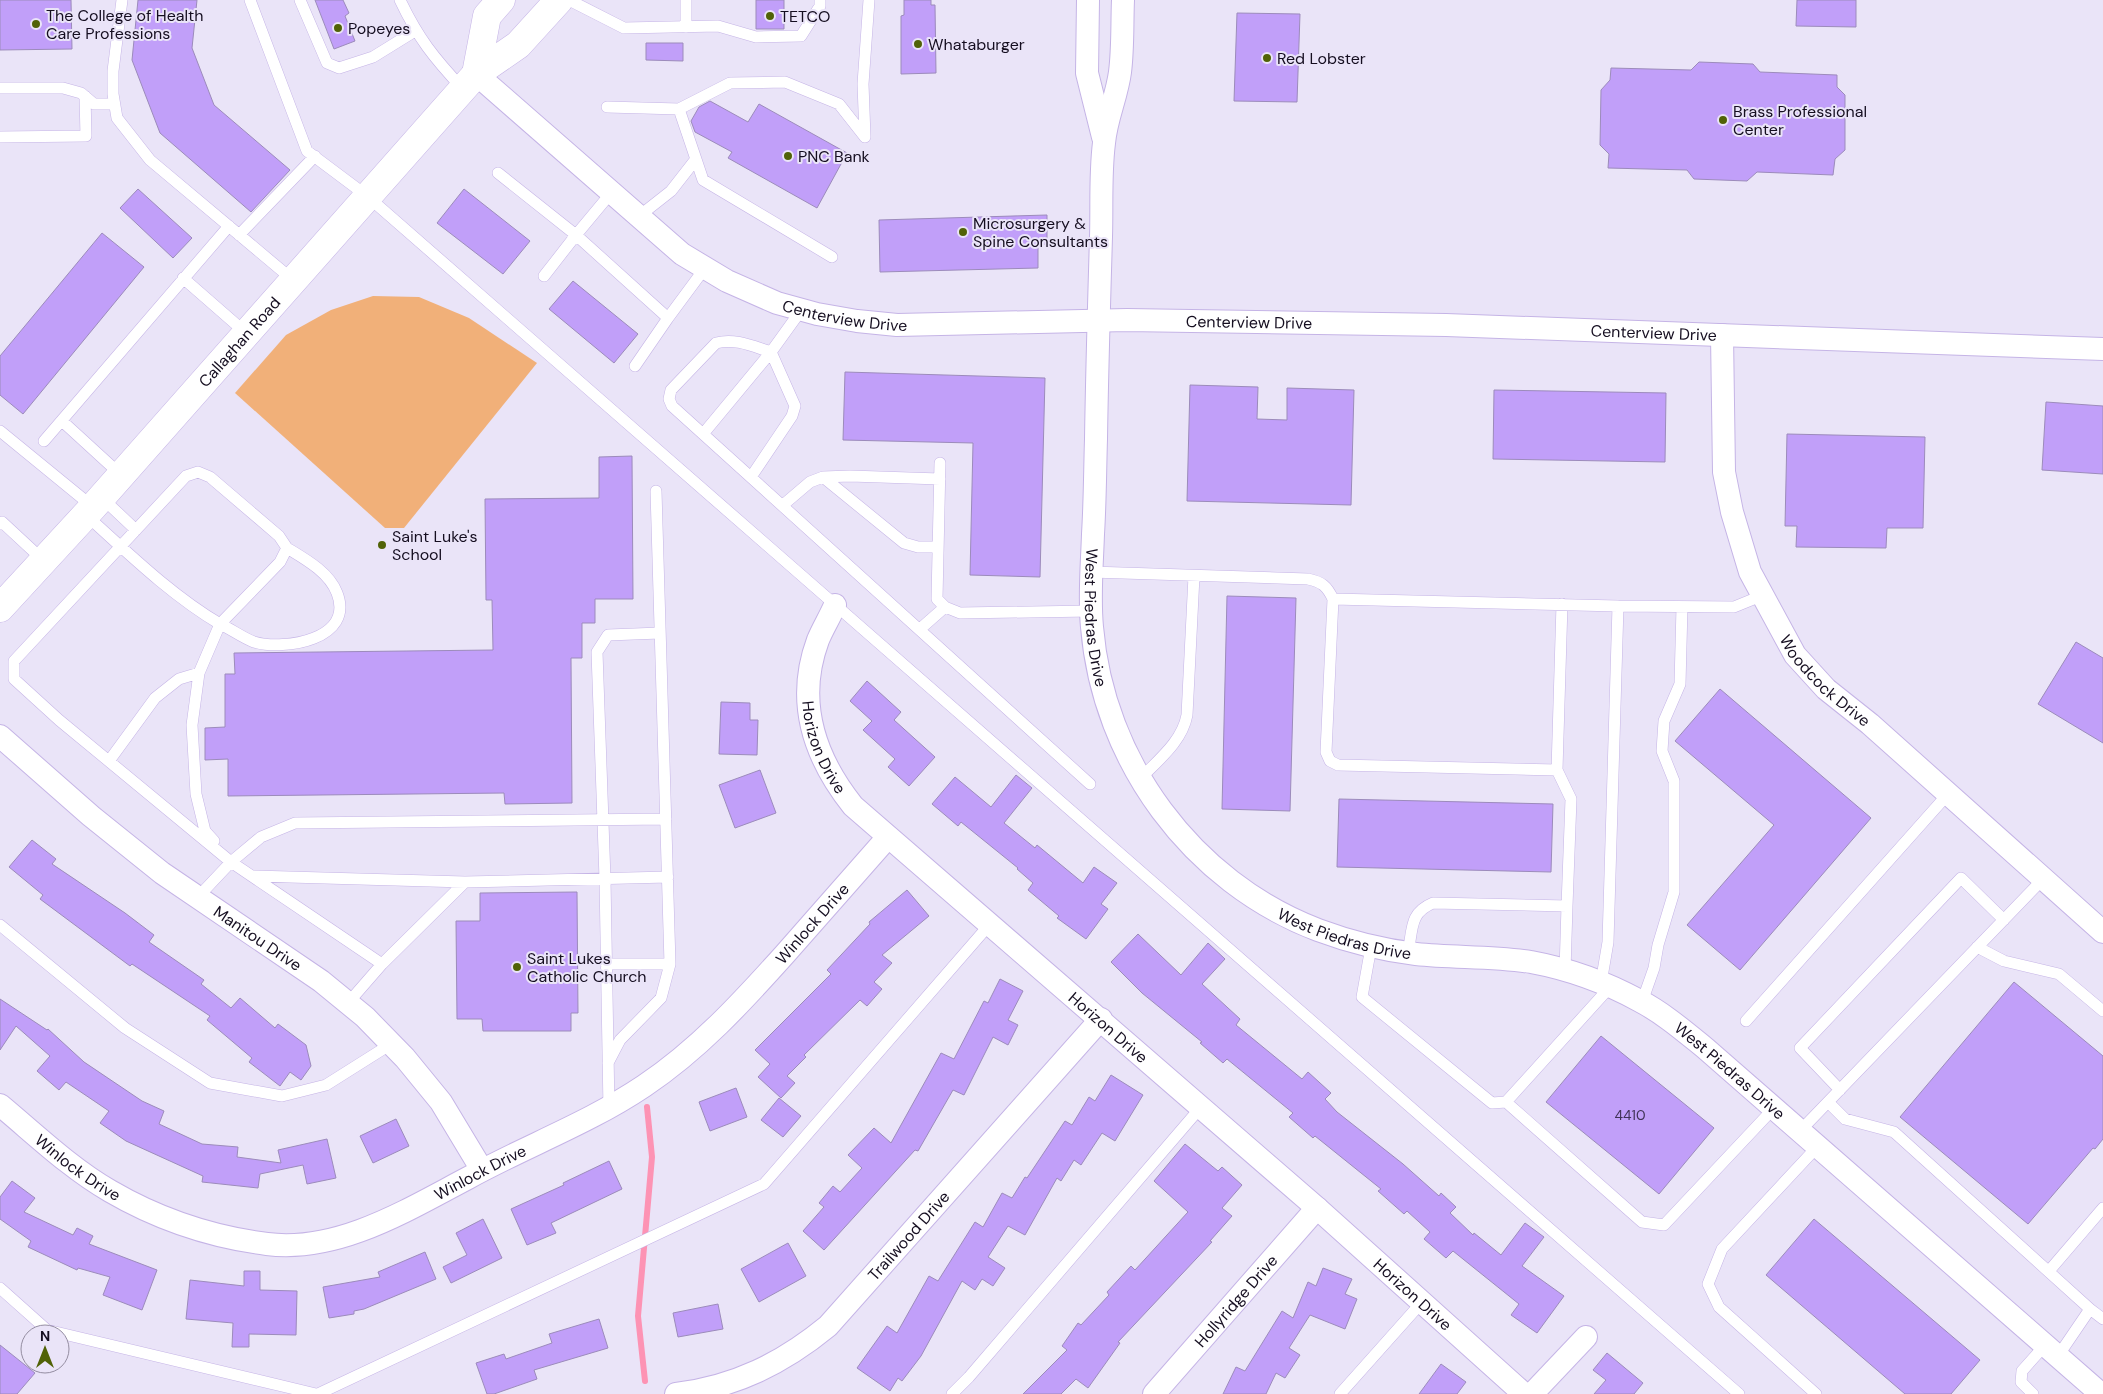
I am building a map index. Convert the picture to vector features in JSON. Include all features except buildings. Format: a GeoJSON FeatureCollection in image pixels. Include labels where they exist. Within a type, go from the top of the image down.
{"type":"FeatureCollection","features":[{"type":"Feature","properties":{"kind":"main road","name":"Callaghan Road"},"geometry":{"type":"LineString","coordinates":[[0,608],[121,475],[469,81],[518,45],[560,0]]}},
{"type":"Feature","properties":{"kind":"main road"},"geometry":{"type":"LineString","coordinates":[[469,81],[494,5]]}},
{"type":"Feature","properties":{"kind":"street","name":"West Piedras Drive"},"geometry":{"type":"LineString","coordinates":[[1088,0],[1087,72],[1104,141]]}},
{"type":"Feature","properties":{"kind":"street","name":"West Piedras Drive"},"geometry":{"type":"LineString","coordinates":[[1123,0],[1120,73],[1104,141],[1091,611],[1098,669],[1107,706],[1120,740],[1140,779],[1159,808],[1183,838],[1205,861],[1236,886],[1269,907],[1304,924],[1340,938],[1372,947],[1408,953],[1534,963],[1606,985],[1642,1002],[1705,1048],[2101,1394]]}},
{"type":"Feature","properties":{"kind":"street","name":"Centerview Drive"},"geometry":{"type":"LineString","coordinates":[[469,81],[611,193],[682,254],[727,281],[769,299],[802,309],[857,321],[897,325],[1098,320],[1438,325],[2103,349]]}},
{"type":"Feature","properties":{"kind":"street","name":"Woodcock Drive"},"geometry":{"type":"LineString","coordinates":[[1722,335],[1724,472],[1732,512],[1750,572],[1761,596],[1795,655],[1826,689],[1948,794],[2103,932]]}},
{"type":"Feature","properties":{"kind":"street","name":"Horizon Drive"},"geometry":{"type":"LineString","coordinates":[[835,605],[818,640],[808,689],[811,722],[820,754],[835,783],[853,806],[1317,1208],[1524,1394]]}},
{"type":"Feature","properties":{"kind":"street","name":"Manitou Drive"},"geometry":{"type":"LineString","coordinates":[[0,736],[91,816],[162,873],[321,981],[365,1017],[441,1102],[482,1170]]}},
{"type":"Feature","properties":{"kind":"street","name":"Winlock Drive"},"geometry":{"type":"LineString","coordinates":[[0,1105],[63,1158],[108,1190],[172,1221],[203,1231],[268,1244],[320,1243],[376,1224],[482,1170],[609,1109],[647,1084],[708,1036],[888,837]]}},
{"type":"Feature","properties":{"kind":"street","name":"Trailwood Drive"},"geometry":{"type":"LineString","coordinates":[[690,1393],[732,1382],[758,1372],[783,1359],[828,1326],[1101,1019]]}},
{"type":"Feature","properties":{"kind":"street","name":"Hollyridge Drive"},"geometry":{"type":"LineString","coordinates":[[1154,1394],[1317,1208]]}},
{"type":"Feature","properties":{"kind":"street"},"geometry":{"type":"LineString","coordinates":[[1532,1394],[1586,1337]]}},
{"type":"Feature","properties":{"kind":"lane"},"geometry":{"type":"LineString","coordinates":[[122,0],[113,71],[114,104],[117,118],[150,160],[292,280]]}},
{"type":"Feature","properties":{"kind":"lane"},"geometry":{"type":"LineString","coordinates":[[250,0],[307,150],[368,196],[1739,1394]]}},
{"type":"Feature","properties":{"kind":"lane"},"geometry":{"type":"LineString","coordinates":[[300,0],[327,63],[339,68],[373,57],[415,31]]}},
{"type":"Feature","properties":{"kind":"lane"},"geometry":{"type":"LineString","coordinates":[[400,0],[415,31],[435,59],[469,81]]}},
{"type":"Feature","properties":{"kind":"lane"},"geometry":{"type":"LineString","coordinates":[[570,0],[624,28],[718,26],[756,37],[801,36],[820,6],[820,0]]}},
{"type":"Feature","properties":{"kind":"lane"},"geometry":{"type":"LineString","coordinates":[[686,0],[686,27]]}},
{"type":"Feature","properties":{"kind":"lane"},"geometry":{"type":"LineString","coordinates":[[607,107],[679,109],[730,83],[785,82],[839,104],[865,137],[863,84],[869,0]]}},
{"type":"Feature","properties":{"kind":"lane"},"geometry":{"type":"LineString","coordinates":[[0,88],[63,88],[81,93],[94,104],[114,104]]}},
{"type":"Feature","properties":{"kind":"lane"},"geometry":{"type":"LineString","coordinates":[[0,137],[86,136],[85,96]]}},
{"type":"Feature","properties":{"kind":"lane"},"geometry":{"type":"LineString","coordinates":[[679,109],[703,180],[832,257]]}},
{"type":"Feature","properties":{"kind":"lane"},"geometry":{"type":"LineString","coordinates":[[239,235],[314,156]]}},
{"type":"Feature","properties":{"kind":"lane"},"geometry":{"type":"LineString","coordinates":[[638,217],[671,191],[696,160]]}},
{"type":"Feature","properties":{"kind":"lane"},"geometry":{"type":"LineString","coordinates":[[498,173],[576,235],[668,318]]}},
{"type":"Feature","properties":{"kind":"lane"},"geometry":{"type":"LineString","coordinates":[[544,276],[611,193]]}},
{"type":"Feature","properties":{"kind":"lane"},"geometry":{"type":"LineString","coordinates":[[44,441],[229,226]]}},
{"type":"Feature","properties":{"kind":"lane"},"geometry":{"type":"LineString","coordinates":[[635,366],[705,268]]}},
{"type":"Feature","properties":{"kind":"lane"},"geometry":{"type":"LineString","coordinates":[[184,278],[246,333]]}},
{"type":"Feature","properties":{"kind":"lane"},"geometry":{"type":"LineString","coordinates":[[703,434],[771,352],[802,309]]}},
{"type":"Feature","properties":{"kind":"lane"},"geometry":{"type":"LineString","coordinates":[[751,477],[792,416],[795,406],[771,352],[737,341],[726,340],[716,343],[672,390],[669,398],[672,406],[1090,784]]}},
{"type":"Feature","properties":{"kind":"lane"},"geometry":{"type":"LineString","coordinates":[[62,421],[121,475]]}},
{"type":"Feature","properties":{"kind":"lane"},"geometry":{"type":"LineString","coordinates":[[0,431],[93,506],[136,530]]}},
{"type":"Feature","properties":{"kind":"lane"},"geometry":{"type":"LineString","coordinates":[[940,463],[937,598],[945,607],[960,613],[1091,611]]}},
{"type":"Feature","properties":{"kind":"lane"},"geometry":{"type":"LineString","coordinates":[[93,506],[121,547],[196,608],[220,624],[254,642],[276,644],[299,643],[325,634],[339,613],[340,604],[336,591],[329,580],[312,564],[287,548],[279,536],[210,477],[198,472],[186,476],[121,547],[14,661],[12,670],[14,679],[59,720],[231,862],[382,964]]}},
{"type":"Feature","properties":{"kind":"lane"},"geometry":{"type":"LineString","coordinates":[[783,505],[810,482],[823,476],[940,479]]}},
{"type":"Feature","properties":{"kind":"lane"},"geometry":{"type":"LineString","coordinates":[[823,476],[904,543],[918,547],[938,547]]}},
{"type":"Feature","properties":{"kind":"lane"},"geometry":{"type":"LineString","coordinates":[[608,1063],[620,1040],[661,998],[670,964],[656,491]]}},
{"type":"Feature","properties":{"kind":"lane"},"geometry":{"type":"LineString","coordinates":[[1,522],[44,560]]}},
{"type":"Feature","properties":{"kind":"lane"},"geometry":{"type":"LineString","coordinates":[[231,862],[205,831],[196,794],[192,725],[199,673],[220,624],[280,562],[287,548]]}},
{"type":"Feature","properties":{"kind":"lane"},"geometry":{"type":"LineString","coordinates":[[1092,572],[1308,579],[1321,582],[1329,590],[1333,599],[1326,752],[1330,761],[1338,764],[1557,770]]}},
{"type":"Feature","properties":{"kind":"lane"},"geometry":{"type":"LineString","coordinates":[[1140,779],[1184,729],[1187,715],[1194,576]]}},
{"type":"Feature","properties":{"kind":"lane"},"geometry":{"type":"LineString","coordinates":[[1333,599],[1734,608],[1761,596]]}},
{"type":"Feature","properties":{"kind":"lane"},"geometry":{"type":"LineString","coordinates":[[1562,604],[1557,770],[1571,799],[1565,971]]}},
{"type":"Feature","properties":{"kind":"lane"},"geometry":{"type":"LineString","coordinates":[[1372,947],[1362,997],[1492,1103],[1506,1102],[1606,985],[1618,606]]}},
{"type":"Feature","properties":{"kind":"lane"},"geometry":{"type":"LineString","coordinates":[[920,629],[945,607]]}},
{"type":"Feature","properties":{"kind":"lane"},"geometry":{"type":"LineString","coordinates":[[1642,1002],[1654,968],[1658,945],[1674,892],[1674,781],[1662,751],[1664,720],[1680,684],[1682,608]]}},
{"type":"Feature","properties":{"kind":"lane"},"geometry":{"type":"LineString","coordinates":[[609,1109],[605,878],[597,652],[608,635],[660,633]]}},
{"type":"Feature","properties":{"kind":"lane"},"geometry":{"type":"LineString","coordinates":[[109,761],[155,698],[179,679],[199,673]]}},
{"type":"Feature","properties":{"kind":"lane"},"geometry":{"type":"LineString","coordinates":[[1746,1021],[1948,794]]}},
{"type":"Feature","properties":{"kind":"lane"},"geometry":{"type":"LineString","coordinates":[[198,897],[231,862],[261,837],[295,823],[666,819]]}},
{"type":"Feature","properties":{"kind":"lane"},"geometry":{"type":"LineString","coordinates":[[252,876],[465,882],[668,877]]}},
{"type":"Feature","properties":{"kind":"lane"},"geometry":{"type":"LineString","coordinates":[[1840,1090],[1800,1048],[1961,878],[2004,920]]}},
{"type":"Feature","properties":{"kind":"lane"},"geometry":{"type":"LineString","coordinates":[[1800,1131],[2043,879]]}},
{"type":"Feature","properties":{"kind":"lane"},"geometry":{"type":"LineString","coordinates":[[348,1003],[382,964],[465,882]]}},
{"type":"Feature","properties":{"kind":"lane"},"geometry":{"type":"LineString","coordinates":[[1408,953],[1415,917],[1421,908],[1433,903],[1567,906]]}},
{"type":"Feature","properties":{"kind":"lane"},"geometry":{"type":"LineString","coordinates":[[0,1288],[47,1330],[317,1394],[764,1184],[990,924]]}},
{"type":"Feature","properties":{"kind":"lane"},"geometry":{"type":"LineString","coordinates":[[0,925],[125,1028],[210,1082],[282,1096],[326,1085],[391,1044]]}},
{"type":"Feature","properties":{"kind":"lane"},"geometry":{"type":"LineString","coordinates":[[1978,947],[2004,961],[2059,974],[2103,1011]]}},
{"type":"Feature","properties":{"kind":"lane"},"geometry":{"type":"LineString","coordinates":[[606,964],[670,964]]}},
{"type":"Feature","properties":{"kind":"lane"},"geometry":{"type":"LineString","coordinates":[[1506,1102],[1642,1222],[1664,1225],[1774,1108]]}},
{"type":"Feature","properties":{"kind":"lane"},"geometry":{"type":"LineString","coordinates":[[1828,1102],[1845,1119],[1894,1132],[2090,1309],[2103,1318]]}},
{"type":"Feature","properties":{"kind":"lane"},"geometry":{"type":"LineString","coordinates":[[952,1394],[1201,1107]]}},
{"type":"Feature","properties":{"kind":"lane"},"geometry":{"type":"LineString","coordinates":[[1816,1394],[1719,1307],[1708,1284],[1722,1249],[1818,1146]]}},
{"type":"Feature","properties":{"kind":"lane"},"geometry":{"type":"LineString","coordinates":[[2050,1271],[2103,1208]]}},
{"type":"Feature","properties":{"kind":"lane"},"geometry":{"type":"LineString","coordinates":[[1340,1394],[1422,1302]]}},
{"type":"Feature","properties":{"kind":"lane"},"geometry":{"type":"LineString","coordinates":[[2033,1394],[2021,1382],[2022,1371],[2052,1350],[2090,1309]]}},
{"type":"Feature","properties":{"kind":"shaded area"},"geometry":{"type":"Polygon","coordinates":[[[373,296],[419,297],[469,318],[537,363],[404,528],[385,528],[235,393],[286,335],[331,310],[373,296]]]}},
{"type":"Feature","properties":{"kind":"waterway"},"geometry":{"type":"LineString","coordinates":[[645,1381],[638,1316],[652,1157],[647,1107]]}},
{"type":"Feature","properties":{"kind":"place","name":"TETCO"},"geometry":{"type":"Point","coordinates":[770,16]}},
{"type":"Feature","properties":{"kind":"place","name":"The College of Health Care Professions"},"geometry":{"type":"Point","coordinates":[36,24]}},
{"type":"Feature","properties":{"kind":"place","name":"Popeyes"},"geometry":{"type":"Point","coordinates":[338,28]}},
{"type":"Feature","properties":{"kind":"place","name":"Whataburger"},"geometry":{"type":"Point","coordinates":[918,44]}},
{"type":"Feature","properties":{"kind":"place","name":"Red Lobster"},"geometry":{"type":"Point","coordinates":[1267,58]}},
{"type":"Feature","properties":{"kind":"place","name":"Brass Professional Center"},"geometry":{"type":"Point","coordinates":[1723,120]}},
{"type":"Feature","properties":{"kind":"place","name":"PNC Bank"},"geometry":{"type":"Point","coordinates":[788,156]}},
{"type":"Feature","properties":{"kind":"place","name":"Microsurgery & Spine Consultants"},"geometry":{"type":"Point","coordinates":[963,232]}},
{"type":"Feature","properties":{"kind":"place","name":"Saint Luke's School"},"geometry":{"type":"Point","coordinates":[382,545]}},
{"type":"Feature","properties":{"kind":"place","name":"Saint Lukes Catholic Church"},"geometry":{"type":"Point","coordinates":[517,967]}}]}
